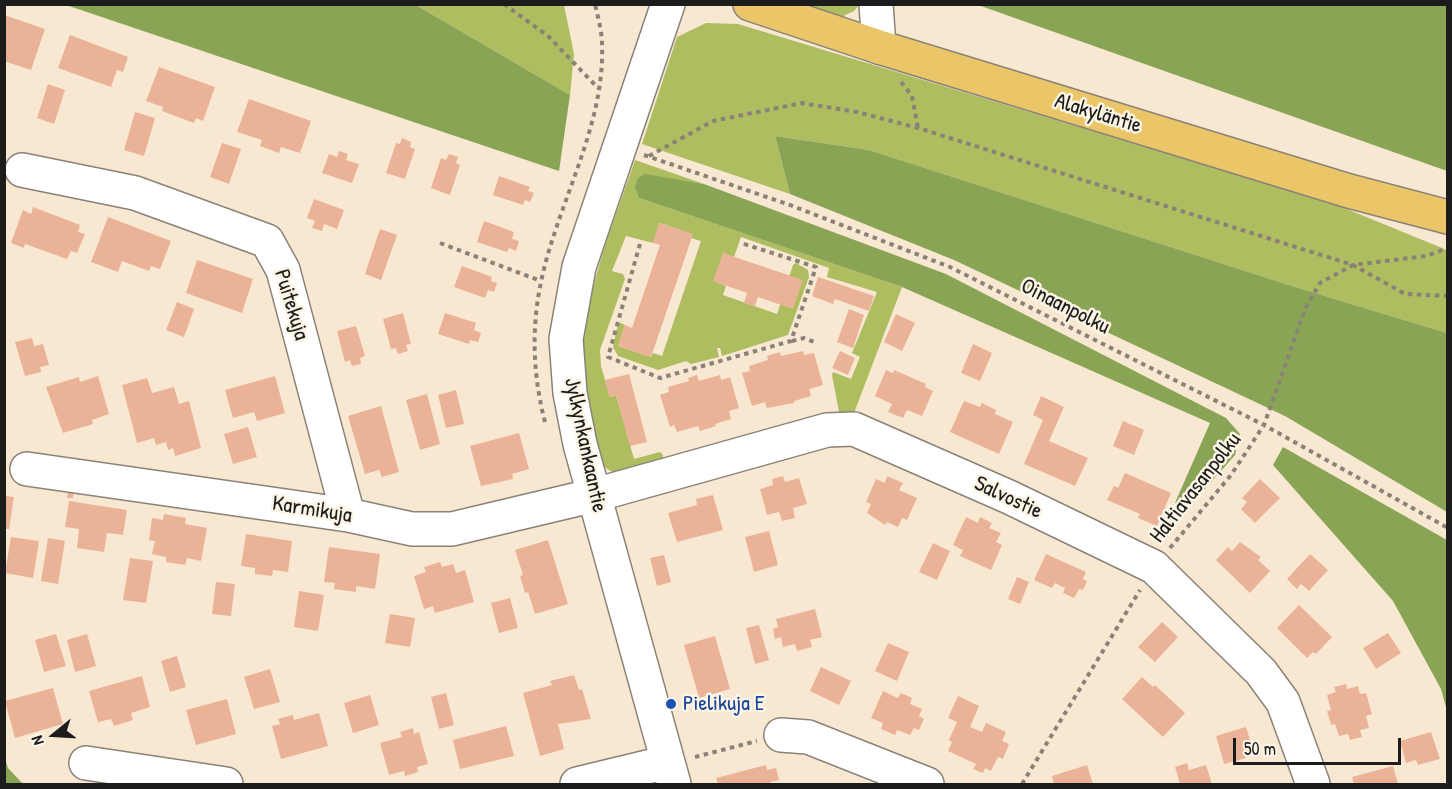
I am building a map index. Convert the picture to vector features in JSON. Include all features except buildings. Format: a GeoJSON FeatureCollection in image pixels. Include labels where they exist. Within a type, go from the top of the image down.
{"type":"FeatureCollection","features":[{"type":"Feature","properties":{"kind":"main road","name":"Alakyläntie"},"geometry":{"type":"LineString","coordinates":[[750,4],[879,47],[1349,191],[1448,217]]}},
{"type":"Feature","properties":{"kind":"street","name":"Jylkynkankaantie"},"geometry":{"type":"LineString","coordinates":[[668,4],[579,267],[566,339],[570,393],[580,444],[671,773]]}},
{"type":"Feature","properties":{"kind":"street"},"geometry":{"type":"LineString","coordinates":[[876,4],[879,47]]}},
{"type":"Feature","properties":{"kind":"street","name":"Puitekuja"},"geometry":{"type":"LineString","coordinates":[[22,170],[135,193],[267,241],[283,270],[348,515]]}},
{"type":"Feature","properties":{"kind":"street","name":"Salvostie"},"geometry":{"type":"LineString","coordinates":[[595,495],[827,430],[854,429],[1009,497],[1154,567],[1261,672],[1283,702],[1313,784]]}},
{"type":"Feature","properties":{"kind":"street","name":"Karmikuja"},"geometry":{"type":"LineString","coordinates":[[27,470],[348,515],[412,529],[452,529],[595,495]]}},
{"type":"Feature","properties":{"kind":"street"},"geometry":{"type":"LineString","coordinates":[[782,735],[808,737],[927,784]]}},
{"type":"Feature","properties":{"kind":"street"},"geometry":{"type":"LineString","coordinates":[[86,764],[226,784]]}},
{"type":"Feature","properties":{"kind":"street"},"geometry":{"type":"LineString","coordinates":[[577,784],[671,773]]}},
{"type":"Feature","properties":{"kind":"path"},"geometry":{"type":"LineString","coordinates":[[504,4],[548,36],[599,88]]}},
{"type":"Feature","properties":{"kind":"path"},"geometry":{"type":"LineString","coordinates":[[586,137],[599,88],[602,43],[595,4]]}},
{"type":"Feature","properties":{"kind":"path"},"geometry":{"type":"LineString","coordinates":[[879,47],[912,96],[918,128],[1353,265],[1405,294],[1448,296]]}},
{"type":"Feature","properties":{"kind":"path","name":"Oinaanpolku"},"geometry":{"type":"LineString","coordinates":[[918,128],[857,112],[802,103],[713,121],[649,157],[790,205],[950,267],[1264,425],[1448,528]]}},
{"type":"Feature","properties":{"kind":"path"},"geometry":{"type":"LineString","coordinates":[[440,243],[541,281]]}},
{"type":"Feature","properties":{"kind":"path"},"geometry":{"type":"LineString","coordinates":[[741,243],[816,267],[791,341]]}},
{"type":"Feature","properties":{"kind":"path"},"geometry":{"type":"LineString","coordinates":[[640,244],[608,357],[660,378],[804,338],[817,343]]}},
{"type":"Feature","properties":{"kind":"path","name":"Haltiavasanpolku"},"geometry":{"type":"LineString","coordinates":[[1022,784],[1154,567],[1231,475],[1264,425],[1306,307],[1320,283],[1353,265],[1426,256],[1448,248]]}},
{"type":"Feature","properties":{"kind":"path"},"geometry":{"type":"LineString","coordinates":[[671,773],[782,735]]}},
{"type":"Feature","properties":{"kind":"green space"},"geometry":{"type":"Polygon","coordinates":[[[66,5],[416,5],[570,95],[559,171],[66,5]]]}},
{"type":"Feature","properties":{"kind":"green space"},"geometry":{"type":"Polygon","coordinates":[[[416,5],[564,5],[574,54],[570,95],[416,5]]]}},
{"type":"Feature","properties":{"kind":"green space"},"geometry":{"type":"Polygon","coordinates":[[[802,5],[859,5],[854,11],[841,17],[802,5]]]}},
{"type":"Feature","properties":{"kind":"green space"},"geometry":{"type":"Polygon","coordinates":[[[978,5],[1447,5],[1447,171],[978,5]]]}},
{"type":"Feature","properties":{"kind":"green space"},"geometry":{"type":"Polygon","coordinates":[[[706,23],[738,24],[1337,205],[1447,250],[1447,333],[1292,286],[869,150],[775,136],[790,194],[642,144],[677,37],[706,23]]]}},
{"type":"Feature","properties":{"kind":"green space"},"geometry":{"type":"Polygon","coordinates":[[[775,136],[869,150],[1292,286],[1447,333],[1447,512],[1285,416],[954,260],[790,194],[775,136]]]}},
{"type":"Feature","properties":{"kind":"green space"},"geometry":{"type":"Polygon","coordinates":[[[635,160],[704,184],[645,175],[639,198],[902,287],[854,413],[840,417],[832,375],[833,372],[851,379],[860,357],[852,353],[877,292],[827,277],[829,268],[741,237],[734,257],[723,253],[714,281],[726,286],[723,295],[777,314],[793,265],[796,263],[808,270],[809,277],[788,335],[722,356],[720,348],[717,348],[719,357],[691,364],[686,361],[658,370],[618,356],[613,347],[618,324],[621,323],[625,325],[618,346],[651,357],[653,353],[662,356],[701,241],[691,238],[692,234],[660,223],[653,243],[626,236],[612,271],[623,274],[625,279],[600,350],[601,366],[610,397],[616,395],[634,459],[660,452],[663,455],[663,463],[614,473],[601,465],[586,402],[583,371],[584,340],[588,309],[604,248],[635,160]]]}},
{"type":"Feature","properties":{"kind":"green space"},"geometry":{"type":"Polygon","coordinates":[[[645,174],[704,184],[946,274],[1226,418],[1240,434],[1235,455],[1190,506],[1183,508],[1175,503],[1210,423],[902,287],[639,198],[635,187],[638,178],[645,174]]]}},
{"type":"Feature","properties":{"kind":"green space"},"geometry":{"type":"Polygon","coordinates":[[[1283,447],[1447,540],[1447,711],[1441,689],[1393,601],[1273,465],[1283,447]]]}},
{"type":"Feature","properties":{"kind":"green space"},"geometry":{"type":"Polygon","coordinates":[[[4,755],[8,768],[23,784],[5,784],[4,755]]]}},
{"type":"Feature","properties":{"kind":"place","name":"Pielikuja E"},"geometry":{"type":"Point","coordinates":[671,704]}}]}
